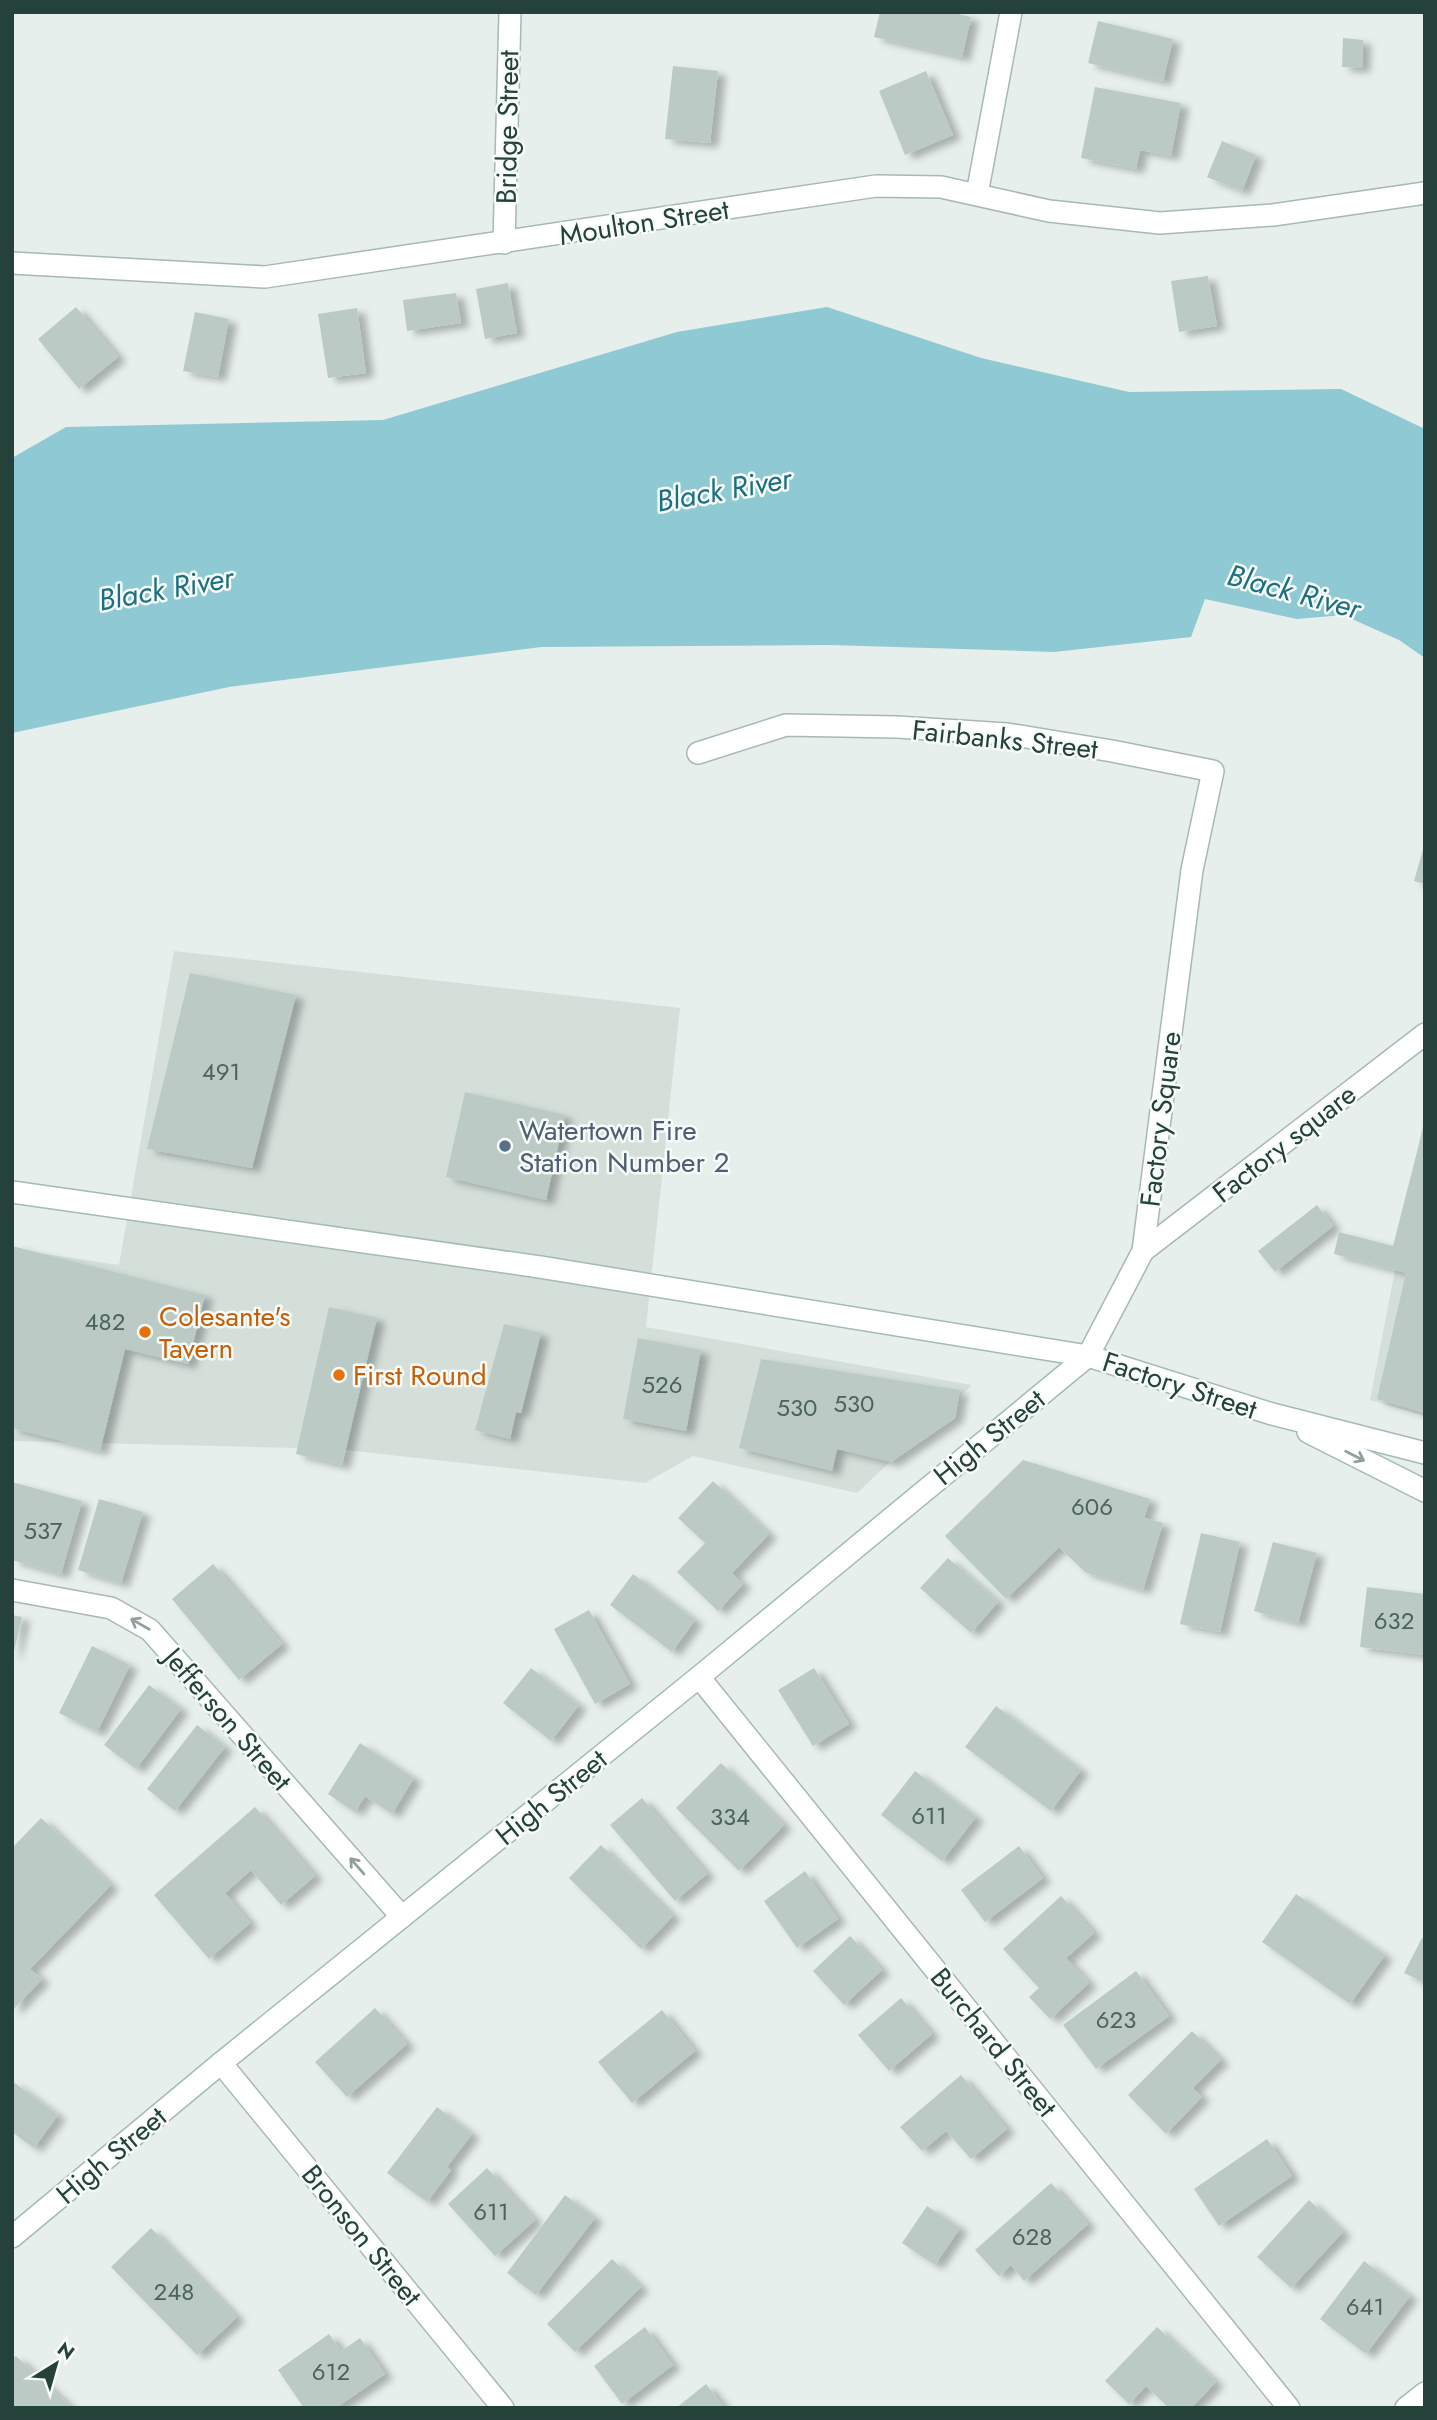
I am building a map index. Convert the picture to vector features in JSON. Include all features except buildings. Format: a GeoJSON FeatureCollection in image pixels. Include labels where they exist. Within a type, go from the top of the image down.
{"type":"FeatureCollection","features":[{"type":"Feature","properties":{"kind":"street","name":"Bridge Street"},"geometry":{"type":"LineString","coordinates":[[504,243],[510,12]]}},
{"type":"Feature","properties":{"kind":"street"},"geometry":{"type":"LineString","coordinates":[[977,194],[1011,12]]}},
{"type":"Feature","properties":{"kind":"street","name":"Moulton Street"},"geometry":{"type":"LineString","coordinates":[[12,262],[265,276],[876,187],[941,187],[1049,211],[1160,223],[1273,215],[1425,193]]}},
{"type":"Feature","properties":{"kind":"street","name":"Fairbanks Street"},"geometry":{"type":"LineString","coordinates":[[698,753],[786,725],[897,727],[1007,734],[1213,771],[1192,870]]}},
{"type":"Feature","properties":{"kind":"street","name":"Factory Square"},"geometry":{"type":"LineString","coordinates":[[1088,1356],[1143,1251],[1192,870]]}},
{"type":"Feature","properties":{"kind":"street","name":"Factory square"},"geometry":{"type":"LineString","coordinates":[[1143,1251],[1425,1034]]}},
{"type":"Feature","properties":{"kind":"street","name":"Factory Street"},"geometry":{"type":"LineString","coordinates":[[12,1192],[540,1267],[1088,1356],[1272,1414],[1425,1452]]}},
{"type":"Feature","properties":{"kind":"street","name":"High Street"},"geometry":{"type":"LineString","coordinates":[[12,2237],[221,2063],[699,1677],[1088,1356]]}},
{"type":"Feature","properties":{"kind":"street","name":"Factory Street"},"geometry":{"type":"LineString","coordinates":[[1272,1414],[1425,1491]]}},
{"type":"Feature","properties":{"kind":"street","name":"Jefferson Street"},"geometry":{"type":"LineString","coordinates":[[12,1590],[111,1608],[150,1630],[402,1917]]}},
{"type":"Feature","properties":{"kind":"street","name":"Burchard Street"},"geometry":{"type":"LineString","coordinates":[[699,1677],[1289,2408]]}},
{"type":"Feature","properties":{"kind":"street","name":"Bronson Street"},"geometry":{"type":"LineString","coordinates":[[221,2063],[503,2408]]}},
{"type":"Feature","properties":{"kind":"street"},"geometry":{"type":"LineString","coordinates":[[1406,2408],[1425,2393]]}},
{"type":"Feature","properties":{"kind":"shaded area"},"geometry":{"type":"Polygon","coordinates":[[[174,951],[680,1008],[646,1327],[972,1385],[857,1493],[693,1456],[645,1483],[336,1449],[12,1441],[12,1249],[119,1265],[174,951]]]}},
{"type":"Feature","properties":{"kind":"shaded area"},"geometry":{"type":"Polygon","coordinates":[[[1425,1114],[1425,1416],[1370,1400],[1425,1114]]]}},
{"type":"Feature","properties":{"kind":"water","name":"Black River"},"geometry":{"type":"Polygon","coordinates":[[[827,307],[981,358],[1129,392],[1341,389],[1425,429],[1425,658],[1399,640],[1343,615],[1297,619],[1205,599],[1191,637],[1054,652],[831,645],[541,647],[229,687],[12,733],[12,458],[66,427],[383,420],[677,332],[827,307]]]}},
{"type":"Feature","properties":{"kind":"place","name":"Watertown Fire Station Number 2"},"geometry":{"type":"Point","coordinates":[505,1146]}},
{"type":"Feature","properties":{"kind":"place","name":"Colesante's Tavern"},"geometry":{"type":"Point","coordinates":[145,1332]}},
{"type":"Feature","properties":{"kind":"place","name":"First Round"},"geometry":{"type":"Point","coordinates":[339,1375]}}]}
